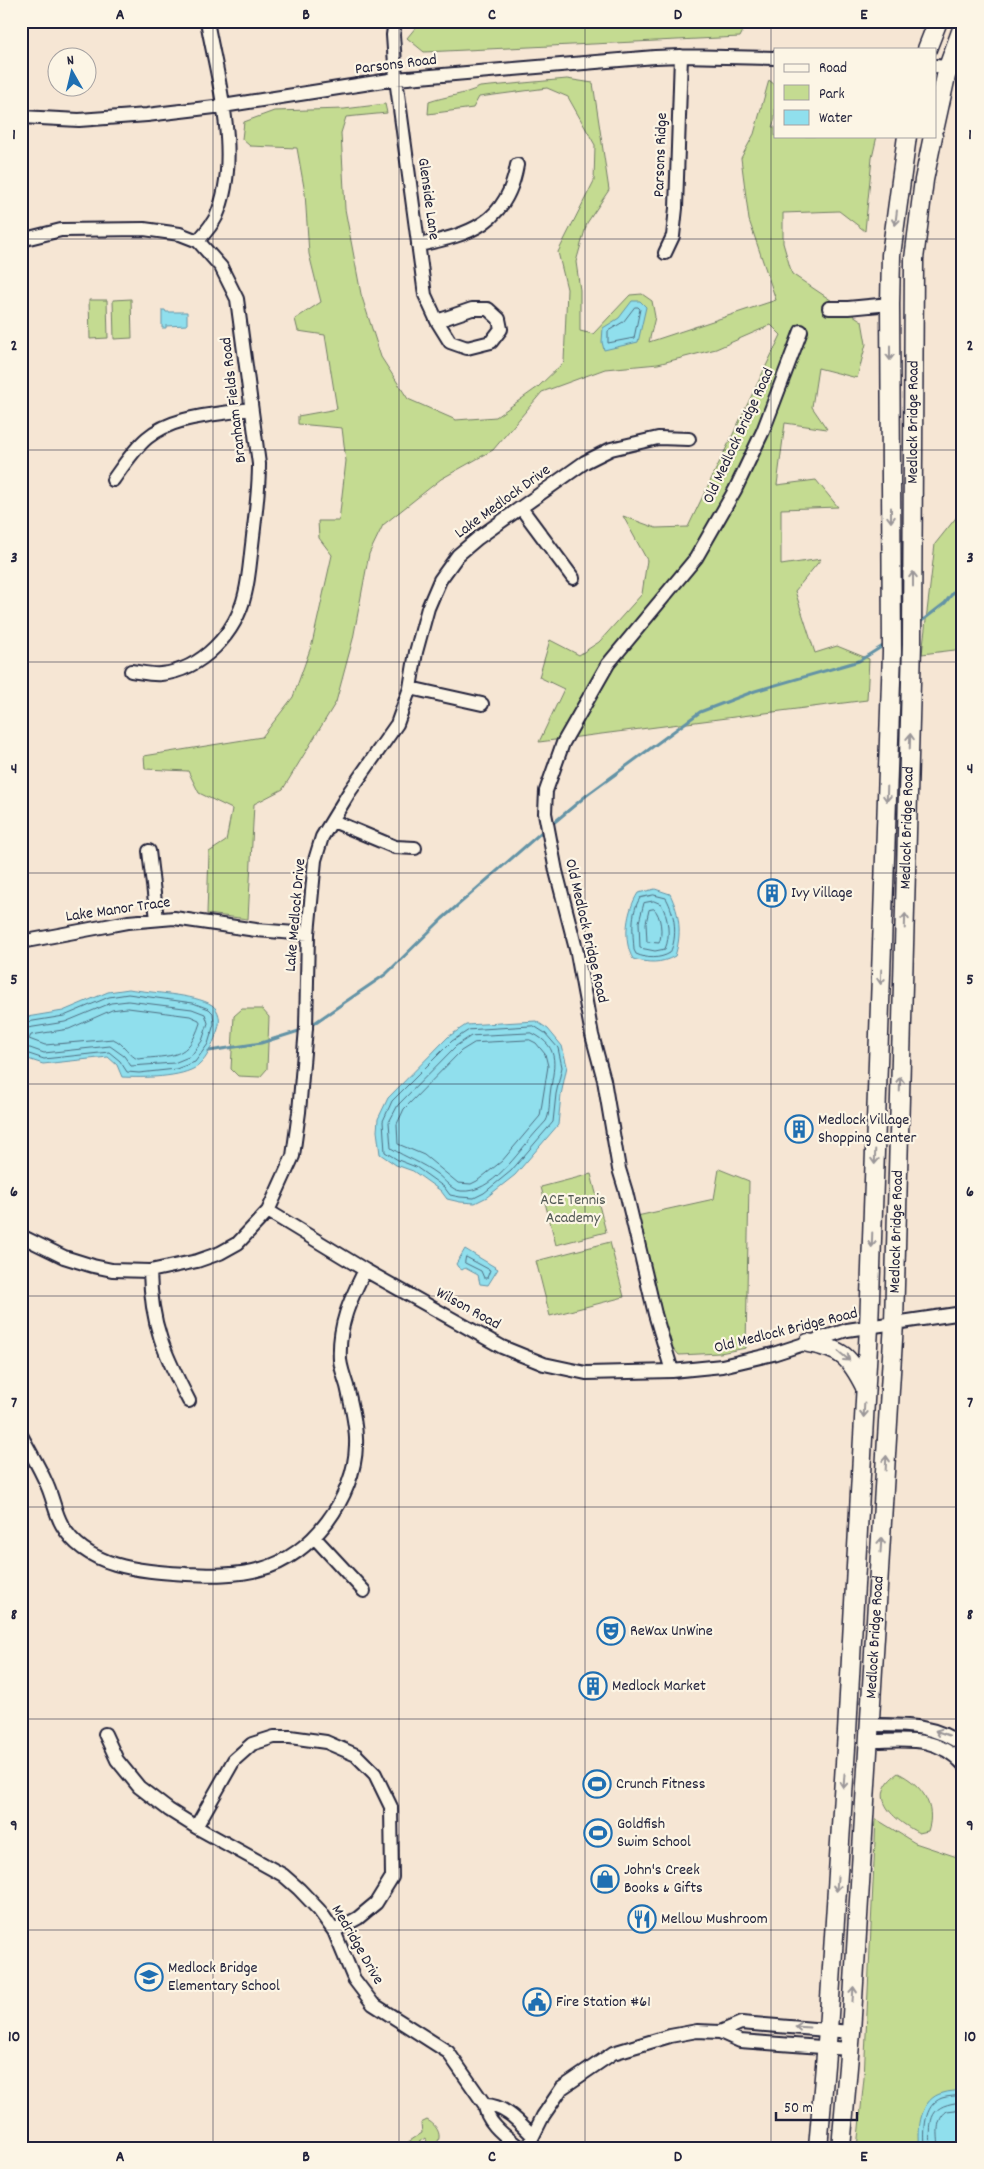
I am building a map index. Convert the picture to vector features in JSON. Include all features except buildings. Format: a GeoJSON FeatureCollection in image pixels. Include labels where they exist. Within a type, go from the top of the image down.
{"type":"FeatureCollection","features":[{"type":"Feature","properties":{"kind":"highway"},"geometry":{"type":"LineString","coordinates":[[927,48],[938,21]]}},
{"type":"Feature","properties":{"kind":"highway"},"geometry":{"type":"LineString","coordinates":[[936,122],[949,69],[963,26]]}},
{"type":"Feature","properties":{"kind":"highway","name":"Medlock Bridge Road"},"geometry":{"type":"LineString","coordinates":[[818,2148],[827,2047],[847,1732],[869,1326],[892,652],[891,255],[907,138]]}},
{"type":"Feature","properties":{"kind":"highway","name":"Medlock Bridge Road"},"geometry":{"type":"LineString","coordinates":[[842,2148],[894,1323],[912,644],[914,259],[924,180],[933,138]]}},
{"type":"Feature","properties":{"kind":"highway"},"geometry":{"type":"LineString","coordinates":[[808,1343],[828,1346],[839,1351],[853,1364],[866,1389]]}},
{"type":"Feature","properties":{"kind":"highway"},"geometry":{"type":"LineString","coordinates":[[856,1558],[862,1576],[863,1602],[856,1706],[861,1723],[869,1733]]}},
{"type":"Feature","properties":{"kind":"highway"},"geometry":{"type":"LineString","coordinates":[[847,1732],[856,1750],[858,1765],[851,1886],[854,1894],[859,1898]]}},
{"type":"Feature","properties":{"kind":"street"},"geometry":{"type":"LineString","coordinates":[[21,241],[61,230],[97,228],[144,229],[180,234],[198,241],[216,218],[223,196],[229,156],[207,21]]}},
{"type":"Feature","properties":{"kind":"street","name":"Glenside Lane"},"geometry":{"type":"LineString","coordinates":[[395,21],[393,35],[396,79],[425,295],[437,321],[450,342],[467,348],[491,342],[501,329],[499,319],[488,309],[472,309],[437,321]]}},
{"type":"Feature","properties":{"kind":"street","name":"Parsons Road"},"geometry":{"type":"LineString","coordinates":[[21,117],[66,120],[101,119],[222,106],[396,79],[681,56],[774,58]]}},
{"type":"Feature","properties":{"kind":"street","name":"Parsons Ridge"},"geometry":{"type":"LineString","coordinates":[[665,253],[673,236],[676,208],[681,56]]}},
{"type":"Feature","properties":{"kind":"street"},"geometry":{"type":"LineString","coordinates":[[418,245],[450,239],[470,232],[491,216],[503,205],[514,184],[517,165]]}},
{"type":"Feature","properties":{"kind":"street","name":"Branham Fields Road"},"geometry":{"type":"LineString","coordinates":[[130,671],[161,674],[176,671],[190,665],[217,646],[236,620],[245,595],[259,492],[258,464],[238,299],[221,267],[198,241]]}},
{"type":"Feature","properties":{"kind":"street"},"geometry":{"type":"LineString","coordinates":[[829,308],[890,304]]}},
{"type":"Feature","properties":{"kind":"street","name":"Old Medlock Bridge Road"},"geometry":{"type":"LineString","coordinates":[[802,331],[763,431],[735,490],[696,558],[608,664],[563,743],[546,791],[545,813],[556,871],[577,953],[592,1035],[604,1080],[619,1169],[655,1314],[672,1371],[722,1366],[752,1360],[847,1330],[894,1323]]}},
{"type":"Feature","properties":{"kind":"street"},"geometry":{"type":"LineString","coordinates":[[113,480],[146,438],[161,427],[185,420],[250,409]]}},
{"type":"Feature","properties":{"kind":"street","name":"Lake Medlock Drive"},"geometry":{"type":"LineString","coordinates":[[21,1236],[64,1257],[93,1266],[112,1270],[150,1270],[197,1262],[220,1253],[238,1242],[268,1211],[294,1156],[306,1028],[308,934],[316,860],[322,837],[350,791],[397,724],[410,688],[416,652],[428,608],[440,580],[458,555],[486,532],[585,462],[611,449],[658,438],[689,440]]}},
{"type":"Feature","properties":{"kind":"street"},"geometry":{"type":"LineString","coordinates":[[521,508],[573,578]]}},
{"type":"Feature","properties":{"kind":"street"},"geometry":{"type":"LineString","coordinates":[[410,688],[482,704]]}},
{"type":"Feature","properties":{"kind":"street"},"geometry":{"type":"LineString","coordinates":[[332,821],[394,847],[415,848]]}},
{"type":"Feature","properties":{"kind":"street"},"geometry":{"type":"LineString","coordinates":[[149,851],[157,918]]}},
{"type":"Feature","properties":{"kind":"street","name":"Lake Manor Trace"},"geometry":{"type":"LineString","coordinates":[[21,942],[157,918],[174,918],[256,930],[308,934]]}},
{"type":"Feature","properties":{"kind":"street","name":"Wilson Road"},"geometry":{"type":"LineString","coordinates":[[268,1211],[365,1270],[524,1358],[586,1373],[672,1371]]}},
{"type":"Feature","properties":{"kind":"street"},"geometry":{"type":"LineString","coordinates":[[150,1270],[153,1313],[160,1341],[189,1401]]}},
{"type":"Feature","properties":{"kind":"street"},"geometry":{"type":"LineString","coordinates":[[21,1435],[48,1486],[62,1524],[77,1544],[99,1560],[151,1572],[211,1575],[260,1570],[276,1564],[296,1552],[314,1537],[340,1506],[351,1480],[356,1445],[350,1399],[340,1361],[342,1322],[365,1270]]}},
{"type":"Feature","properties":{"kind":"street"},"geometry":{"type":"LineString","coordinates":[[894,1323],[963,1313]]}},
{"type":"Feature","properties":{"kind":"street"},"geometry":{"type":"LineString","coordinates":[[314,1537],[364,1591]]}},
{"type":"Feature","properties":{"kind":"street"},"geometry":{"type":"LineString","coordinates":[[916,1740],[917,1727]]}},
{"type":"Feature","properties":{"kind":"street"},"geometry":{"type":"LineString","coordinates":[[869,1733],[917,1727],[948,1735],[963,1746]]}},
{"type":"Feature","properties":{"kind":"street"},"geometry":{"type":"LineString","coordinates":[[869,1733],[931,1743],[950,1752],[963,1764]]}},
{"type":"Feature","properties":{"kind":"street","name":"Medridge Drive"},"geometry":{"type":"LineString","coordinates":[[105,1734],[117,1760],[140,1787],[169,1810],[196,1827],[283,1875],[319,1910],[334,1931],[354,1979],[374,2004],[448,2052],[486,2105],[486,2113],[499,2130],[520,2148]]}},
{"type":"Feature","properties":{"kind":"street"},"geometry":{"type":"LineString","coordinates":[[196,1827],[234,1760],[252,1744],[274,1738],[290,1737],[326,1742],[356,1755],[375,1774],[391,1807],[392,1877],[376,1903],[358,1918],[334,1931]]}},
{"type":"Feature","properties":{"kind":"street"},"geometry":{"type":"LineString","coordinates":[[720,2032],[741,2023],[828,2030],[850,2040]]}},
{"type":"Feature","properties":{"kind":"street"},"geometry":{"type":"LineString","coordinates":[[486,2105],[496,2105],[530,2142],[543,2116],[562,2088],[613,2053],[670,2036],[696,2031],[720,2032],[740,2041],[827,2047],[850,2040]]}},
{"type":"Feature","properties":{"kind":"green space"},"geometry":{"type":"Polygon","coordinates":[[[421,21],[746,21],[746,25],[740,37],[424,52],[407,38],[421,21]]]}},
{"type":"Feature","properties":{"kind":"green space"},"geometry":{"type":"Polygon","coordinates":[[[567,79],[593,83],[609,190],[587,223],[576,262],[580,290],[580,331],[593,334],[630,295],[642,294],[652,301],[655,317],[649,342],[776,300],[749,220],[741,158],[754,134],[769,80],[774,84],[774,122],[772,127],[774,127],[774,138],[877,138],[872,158],[865,231],[839,211],[783,213],[783,243],[792,274],[862,321],[866,344],[857,378],[818,368],[812,407],[827,429],[785,423],[777,485],[816,480],[838,507],[781,509],[781,565],[821,559],[795,591],[815,653],[837,646],[869,659],[867,700],[539,742],[564,689],[539,677],[550,640],[579,655],[599,642],[642,594],[647,560],[623,516],[656,528],[688,527],[781,335],[771,325],[716,349],[658,364],[605,369],[542,392],[493,450],[441,479],[383,525],[369,554],[353,639],[336,702],[283,789],[254,804],[248,919],[207,914],[209,852],[226,841],[232,809],[199,793],[188,771],[145,769],[144,756],[262,737],[293,697],[312,644],[332,555],[319,538],[318,521],[339,521],[346,461],[342,428],[298,424],[298,416],[337,409],[325,335],[298,331],[295,319],[321,302],[309,254],[305,193],[297,148],[250,146],[242,139],[244,122],[274,111],[344,109],[385,104],[387,113],[346,117],[341,133],[345,209],[361,294],[381,357],[408,399],[456,420],[496,417],[538,387],[564,362],[567,289],[558,252],[594,181],[595,145],[568,97],[547,88],[479,97],[473,108],[428,114],[429,102],[480,87],[567,79]]]}},
{"type":"Feature","properties":{"kind":"green space"},"geometry":{"type":"Polygon","coordinates":[[[131,299],[132,338],[114,339],[113,300],[131,299]]]}},
{"type":"Feature","properties":{"kind":"green space"},"geometry":{"type":"Polygon","coordinates":[[[89,300],[107,300],[108,338],[90,339],[89,300]]]}},
{"type":"Feature","properties":{"kind":"green space"},"geometry":{"type":"Polygon","coordinates":[[[963,509],[963,649],[922,654],[935,544],[963,509]]]}},
{"type":"Feature","properties":{"kind":"green space"},"geometry":{"type":"Polygon","coordinates":[[[242,1009],[262,1009],[269,1017],[267,1069],[260,1077],[238,1076],[231,1069],[234,1016],[242,1009]]]}},
{"type":"Feature","properties":{"kind":"green space"},"geometry":{"type":"Polygon","coordinates":[[[719,1169],[749,1181],[746,1348],[720,1353],[679,1355],[669,1343],[637,1216],[714,1199],[719,1169]]]}},
{"type":"Feature","properties":{"kind":"green space","name":"ACE Tennis Academy"},"geometry":{"type":"Polygon","coordinates":[[[591,1174],[606,1232],[556,1245],[541,1187],[591,1174]]]}},
{"type":"Feature","properties":{"kind":"green space"},"geometry":{"type":"Polygon","coordinates":[[[610,1242],[624,1297],[550,1316],[536,1261],[610,1242]]]}},
{"type":"Feature","properties":{"kind":"green space"},"geometry":{"type":"Polygon","coordinates":[[[898,1773],[914,1783],[925,1796],[929,1804],[930,1813],[928,1831],[919,1833],[910,1828],[893,1815],[887,1807],[884,1791],[888,1782],[898,1773]]]}},
{"type":"Feature","properties":{"kind":"green space"},"geometry":{"type":"Polygon","coordinates":[[[876,1819],[915,1843],[963,1859],[963,2148],[857,2148],[864,2078],[876,1819]]]}},
{"type":"Feature","properties":{"kind":"green space"},"geometry":{"type":"Polygon","coordinates":[[[427,2120],[433,2124],[439,2133],[437,2143],[428,2143],[425,2138],[410,2148],[399,2148],[422,2133],[421,2123],[427,2120]]]}},
{"type":"Feature","properties":{"kind":"water"},"geometry":{"type":"Polygon","coordinates":[[[632,301],[640,301],[646,307],[638,342],[604,350],[602,342],[603,328],[619,318],[632,301]]]}},
{"type":"Feature","properties":{"kind":"water"},"geometry":{"type":"Polygon","coordinates":[[[162,310],[166,312],[187,312],[187,325],[166,326],[166,328],[162,328],[162,310]]]}},
{"type":"Feature","properties":{"kind":"water"},"geometry":{"type":"Polygon","coordinates":[[[655,889],[670,894],[676,909],[679,940],[675,956],[654,962],[633,959],[627,934],[631,908],[638,893],[655,889]]]}},
{"type":"Feature","properties":{"kind":"water"},"geometry":{"type":"Polygon","coordinates":[[[129,989],[195,998],[214,1007],[219,1016],[218,1029],[208,1054],[198,1066],[172,1075],[122,1077],[117,1065],[108,1057],[43,1064],[28,1059],[21,1059],[21,1018],[63,1011],[108,992],[129,989]]]}},
{"type":"Feature","properties":{"kind":"water"},"geometry":{"type":"Polygon","coordinates":[[[536,1021],[548,1029],[562,1046],[567,1066],[561,1095],[558,1125],[515,1175],[487,1197],[475,1203],[460,1202],[447,1199],[441,1191],[413,1171],[396,1165],[380,1154],[377,1131],[378,1119],[388,1098],[448,1037],[466,1025],[536,1021]]]}},
{"type":"Feature","properties":{"kind":"water"},"geometry":{"type":"Polygon","coordinates":[[[465,1249],[498,1269],[488,1285],[480,1284],[478,1275],[465,1268],[462,1270],[456,1264],[465,1249]]]}},
{"type":"Feature","properties":{"kind":"water"},"geometry":{"type":"Polygon","coordinates":[[[963,2090],[963,2148],[920,2148],[920,2124],[929,2101],[943,2093],[963,2090]]]}},
{"type":"Feature","properties":{"kind":"waterway"},"geometry":{"type":"LineString","coordinates":[[919,623],[945,603],[963,580]]}},
{"type":"Feature","properties":{"kind":"waterway"},"geometry":{"type":"LineString","coordinates":[[551,825],[587,795],[700,712],[755,691],[859,661],[886,644]]}},
{"type":"Feature","properties":{"kind":"waterway"},"geometry":{"type":"LineString","coordinates":[[310,1026],[386,974],[442,919],[544,830]]}},
{"type":"Feature","properties":{"kind":"waterway"},"geometry":{"type":"LineString","coordinates":[[209,1051],[261,1043],[302,1030]]}},
{"type":"Feature","properties":{"kind":"place","name":"Ivy Village"},"geometry":{"type":"Point","coordinates":[772,893]}},
{"type":"Feature","properties":{"kind":"place","name":"Medlock Village Shopping Center"},"geometry":{"type":"Point","coordinates":[799,1129]}},
{"type":"Feature","properties":{"kind":"place","name":"ReWax UnWine"},"geometry":{"type":"Point","coordinates":[611,1631]}},
{"type":"Feature","properties":{"kind":"place","name":"Medlock Market"},"geometry":{"type":"Point","coordinates":[593,1686]}},
{"type":"Feature","properties":{"kind":"place","name":"Crunch Fitness"},"geometry":{"type":"Point","coordinates":[597,1784]}},
{"type":"Feature","properties":{"kind":"place","name":"Goldfish Swim School"},"geometry":{"type":"Point","coordinates":[598,1833]}},
{"type":"Feature","properties":{"kind":"place","name":"John's Creek Books & Gifts"},"geometry":{"type":"Point","coordinates":[605,1879]}},
{"type":"Feature","properties":{"kind":"place","name":"Mellow Mushroom"},"geometry":{"type":"Point","coordinates":[642,1919]}},
{"type":"Feature","properties":{"kind":"place","name":"Medlock Bridge Elementary School"},"geometry":{"type":"Point","coordinates":[149,1977]}},
{"type":"Feature","properties":{"kind":"place","name":"Fire Station #61"},"geometry":{"type":"Point","coordinates":[537,2002]}}]}
